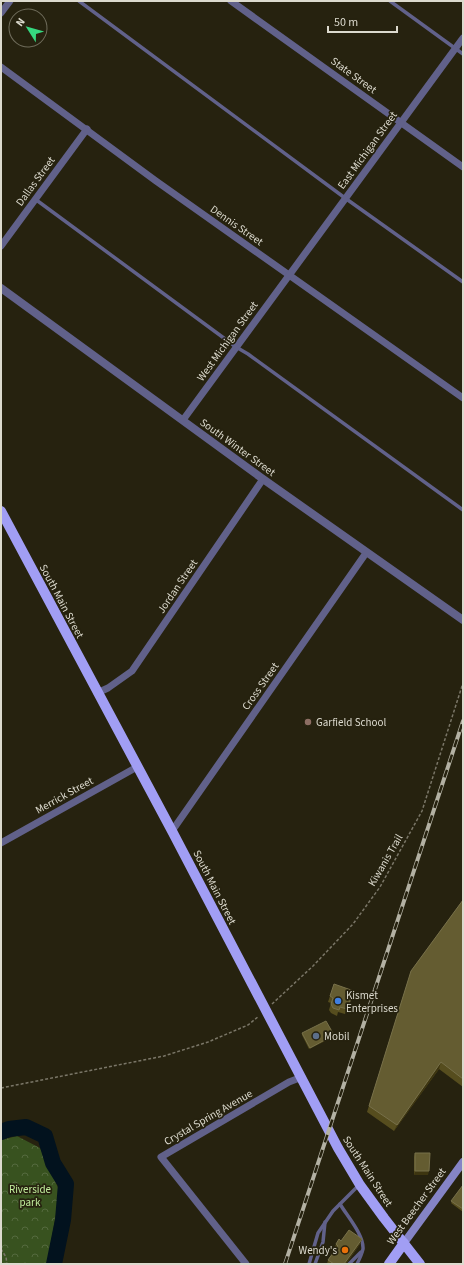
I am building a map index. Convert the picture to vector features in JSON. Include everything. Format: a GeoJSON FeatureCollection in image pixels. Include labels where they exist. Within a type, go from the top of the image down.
{"type":"FeatureCollection","features":[{"type":"Feature","properties":{"kind":"main road","name":"South Main Street"},"geometry":{"type":"LineString","coordinates":[[1,511],[172,831],[338,1148],[360,1185],[420,1264]]}},
{"type":"Feature","properties":{"kind":"main road","name":"West Beecher Street"},"geometry":{"type":"LineString","coordinates":[[389,1264],[463,1162]]}},
{"type":"Feature","properties":{"kind":"street"},"geometry":{"type":"LineString","coordinates":[[1,14],[10,1]]}},
{"type":"Feature","properties":{"kind":"street","name":"State Street"},"geometry":{"type":"LineString","coordinates":[[231,1],[463,167]]}},
{"type":"Feature","properties":{"kind":"street","name":"East Michigan Street"},"geometry":{"type":"LineString","coordinates":[[289,275],[463,38]]}},
{"type":"Feature","properties":{"kind":"street","name":"Dennis Street"},"geometry":{"type":"LineString","coordinates":[[1,67],[156,181],[463,398]]}},
{"type":"Feature","properties":{"kind":"street","name":"Dallas Street"},"geometry":{"type":"LineString","coordinates":[[1,246],[87,129]]}},
{"type":"Feature","properties":{"kind":"street","name":"West Michigan Street"},"geometry":{"type":"LineString","coordinates":[[183,420],[289,275]]}},
{"type":"Feature","properties":{"kind":"street","name":"South Winter Street"},"geometry":{"type":"LineString","coordinates":[[1,288],[263,479],[463,620]]}},
{"type":"Feature","properties":{"kind":"street","name":"Jordan Street"},"geometry":{"type":"LineString","coordinates":[[97,693],[108,688],[132,671],[263,479]]}},
{"type":"Feature","properties":{"kind":"street","name":"Cross Street"},"geometry":{"type":"LineString","coordinates":[[172,831],[366,553]]}},
{"type":"Feature","properties":{"kind":"street","name":"Merrick Street"},"geometry":{"type":"LineString","coordinates":[[1,843],[137,767]]}},
{"type":"Feature","properties":{"kind":"street","name":"Crystal Spring Avenue"},"geometry":{"type":"LineString","coordinates":[[246,1264],[161,1157],[290,1082],[302,1077]]}},
{"type":"Feature","properties":{"kind":"lane"},"geometry":{"type":"LineString","coordinates":[[79,1],[345,198],[463,282]]}},
{"type":"Feature","properties":{"kind":"lane"},"geometry":{"type":"LineString","coordinates":[[390,1],[463,54]]}},
{"type":"Feature","properties":{"kind":"lane"},"geometry":{"type":"LineString","coordinates":[[35,199],[236,348],[248,354],[463,510]]}},
{"type":"Feature","properties":{"kind":"lane"},"geometry":{"type":"LineString","coordinates":[[309,1264],[318,1233],[333,1211],[360,1185]]}},
{"type":"Feature","properties":{"kind":"lane"},"geometry":{"type":"LineString","coordinates":[[340,1204],[359,1232],[363,1248],[357,1264]]}},
{"type":"Feature","properties":{"kind":"lane"},"geometry":{"type":"LineString","coordinates":[[315,1264],[322,1242],[326,1221]]}},
{"type":"Feature","properties":{"kind":"lane"},"geometry":{"type":"LineString","coordinates":[[349,1264],[362,1251]]}},
{"type":"Feature","properties":{"kind":"path","name":"Kiwanis Trail"},"geometry":{"type":"LineString","coordinates":[[1,1088],[164,1056],[208,1042],[248,1025],[313,966],[353,924],[380,886],[422,811],[463,682]]}},
{"type":"Feature","properties":{"kind":"path"},"geometry":{"type":"LineString","coordinates":[[1,1249],[6,1257],[6,1264]]}},
{"type":"Feature","properties":{"kind":"green space","name":"Riverside park"},"geometry":{"type":"Polygon","coordinates":[[[17,1136],[40,1148],[60,1192],[47,1264],[1,1264],[1,1140],[17,1136]]]}},
{"type":"Feature","properties":{"kind":"building"},"geometry":{"type":"Polygon","coordinates":[[[463,900],[463,1079],[441,1062],[397,1125],[369,1106],[411,971],[463,900]]]}},
{"type":"Feature","properties":{"kind":"building"},"geometry":{"type":"Polygon","coordinates":[[[334,984],[354,991],[347,1009],[340,1007],[339,1010],[333,1008],[331,1004],[333,998],[330,996],[334,984]]]}},
{"type":"Feature","properties":{"kind":"building"},"geometry":{"type":"Polygon","coordinates":[[[326,1021],[334,1035],[310,1048],[302,1033],[326,1021]]]}},
{"type":"Feature","properties":{"kind":"building"},"geometry":{"type":"Polygon","coordinates":[[[415,1153],[430,1153],[429,1171],[415,1171],[415,1153]]]}},
{"type":"Feature","properties":{"kind":"building"},"geometry":{"type":"Polygon","coordinates":[[[463,1185],[463,1209],[451,1201],[463,1185]]]}},
{"type":"Feature","properties":{"kind":"building","name":"Wendy's"},"geometry":{"type":"Polygon","coordinates":[[[349,1230],[362,1239],[344,1264],[334,1264],[328,1260],[338,1246],[336,1244],[339,1239],[341,1241],[349,1230]]]}},
{"type":"Feature","properties":{"kind":"waterway"},"geometry":{"type":"LineString","coordinates":[[1,1132],[9,1129],[26,1127],[45,1136],[53,1163],[66,1184],[63,1220],[54,1264]]}},
{"type":"Feature","properties":{"kind":"railway"},"geometry":{"type":"LineString","coordinates":[[285,1264],[463,721]]}},
{"type":"Feature","properties":{"kind":"place","name":"Garfield School"},"geometry":{"type":"Point","coordinates":[308,722]}},
{"type":"Feature","properties":{"kind":"place","name":"Kismet Enterprises"},"geometry":{"type":"Point","coordinates":[338,1001]}},
{"type":"Feature","properties":{"kind":"place","name":"Mobil"},"geometry":{"type":"Point","coordinates":[316,1036]}},
{"type":"Feature","properties":{"kind":"place","name":"Wendy's"},"geometry":{"type":"Point","coordinates":[345,1250]}}]}
